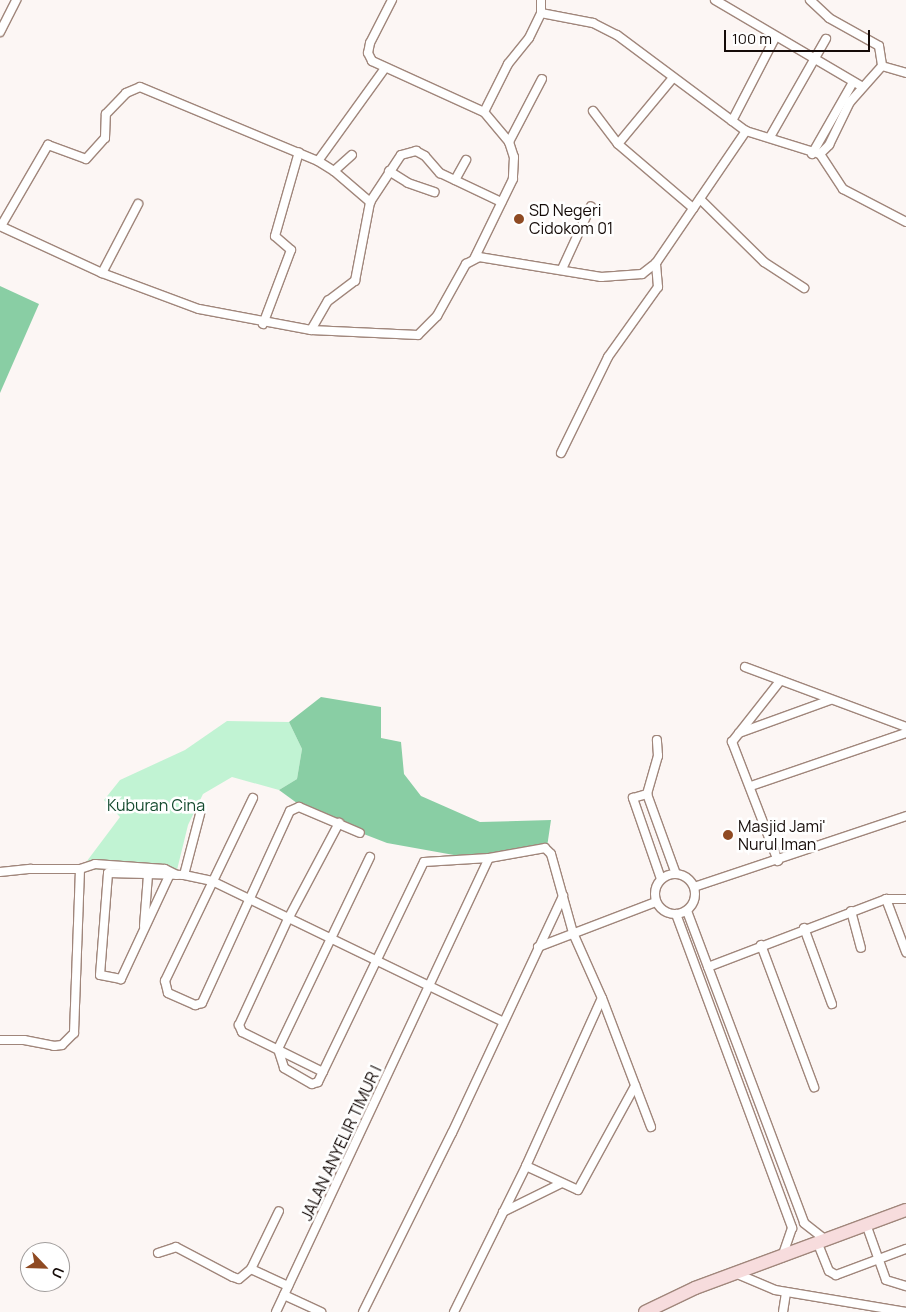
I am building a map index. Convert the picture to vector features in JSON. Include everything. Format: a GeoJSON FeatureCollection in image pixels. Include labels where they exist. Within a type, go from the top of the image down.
{"type":"FeatureCollection","features":[{"type":"Feature","properties":{"kind":"main road"},"geometry":{"type":"LineString","coordinates":[[645,1312],[735,1273],[906,1210]]}},
{"type":"Feature","properties":{"kind":"street"},"geometry":{"type":"LineString","coordinates":[[0,32],[16,0]]}},
{"type":"Feature","properties":{"kind":"street"},"geometry":{"type":"LineString","coordinates":[[392,0],[369,48],[369,58],[385,68],[484,112],[510,142],[515,169],[474,259]]}},
{"type":"Feature","properties":{"kind":"street"},"geometry":{"type":"LineString","coordinates":[[484,112],[508,64],[529,38],[541,13],[541,0]]}},
{"type":"Feature","properties":{"kind":"street"},"geometry":{"type":"LineString","coordinates":[[715,0],[775,38],[861,86]]}},
{"type":"Feature","properties":{"kind":"street"},"geometry":{"type":"LineString","coordinates":[[810,0],[829,18],[879,46],[882,66]]}},
{"type":"Feature","properties":{"kind":"street"},"geometry":{"type":"LineString","coordinates":[[541,13],[593,23],[607,29],[746,132],[816,154],[843,189],[906,222]]}},
{"type":"Feature","properties":{"kind":"street"},"geometry":{"type":"LineString","coordinates":[[732,121],[775,38]]}},
{"type":"Feature","properties":{"kind":"street"},"geometry":{"type":"LineString","coordinates":[[770,138],[826,39]]}},
{"type":"Feature","properties":{"kind":"street"},"geometry":{"type":"LineString","coordinates":[[882,66],[906,73]]}},
{"type":"Feature","properties":{"kind":"street"},"geometry":{"type":"LineString","coordinates":[[816,154],[829,145],[861,86],[882,66]]}},
{"type":"Feature","properties":{"kind":"street"},"geometry":{"type":"LineString","coordinates":[[318,161],[385,68]]}},
{"type":"Feature","properties":{"kind":"street"},"geometry":{"type":"LineString","coordinates":[[510,142],[542,79]]}},
{"type":"Feature","properties":{"kind":"street"},"geometry":{"type":"LineString","coordinates":[[618,144],[672,79]]}},
{"type":"Feature","properties":{"kind":"street"},"geometry":{"type":"LineString","coordinates":[[816,154],[853,82]]}},
{"type":"Feature","properties":{"kind":"street"},"geometry":{"type":"LineString","coordinates":[[370,202],[334,171],[318,161],[148,88],[132,89],[106,114],[105,138],[86,159],[48,145],[1,226],[102,273],[199,309],[263,324],[311,330],[422,333],[437,316],[466,264],[474,259],[484,257],[601,277],[630,277],[642,274],[656,262],[746,132]]}},
{"type":"Feature","properties":{"kind":"street"},"geometry":{"type":"LineString","coordinates":[[593,111],[618,144],[693,208]]}},
{"type":"Feature","properties":{"kind":"street"},"geometry":{"type":"LineString","coordinates":[[311,330],[328,302],[355,281],[370,202],[401,155],[416,151],[425,156],[436,170],[501,202]]}},
{"type":"Feature","properties":{"kind":"street"},"geometry":{"type":"LineString","coordinates":[[263,324],[291,250],[275,234],[299,152]]}},
{"type":"Feature","properties":{"kind":"street"},"geometry":{"type":"LineString","coordinates":[[334,171],[352,155]]}},
{"type":"Feature","properties":{"kind":"street"},"geometry":{"type":"LineString","coordinates":[[455,180],[466,160]]}},
{"type":"Feature","properties":{"kind":"street"},"geometry":{"type":"LineString","coordinates":[[389,172],[408,183],[434,192]]}},
{"type":"Feature","properties":{"kind":"street"},"geometry":{"type":"LineString","coordinates":[[700,199],[764,262],[804,288]]}},
{"type":"Feature","properties":{"kind":"street"},"geometry":{"type":"LineString","coordinates":[[102,273],[138,204]]}},
{"type":"Feature","properties":{"kind":"street"},"geometry":{"type":"LineString","coordinates":[[562,269],[591,206]]}},
{"type":"Feature","properties":{"kind":"street"},"geometry":{"type":"LineString","coordinates":[[561,454],[608,357],[658,287],[656,262]]}},
{"type":"Feature","properties":{"kind":"street"},"geometry":{"type":"LineString","coordinates":[[745,667],[906,727]]}},
{"type":"Feature","properties":{"kind":"street"},"geometry":{"type":"LineString","coordinates":[[778,861],[751,786],[732,742],[780,681]]}},
{"type":"Feature","properties":{"kind":"street"},"geometry":{"type":"LineString","coordinates":[[737,734],[830,700]]}},
{"type":"Feature","properties":{"kind":"street"},"geometry":{"type":"LineString","coordinates":[[751,786],[906,732]]}},
{"type":"Feature","properties":{"kind":"street"},"geometry":{"type":"LineString","coordinates":[[657,740],[658,756],[647,794],[676,874]]}},
{"type":"Feature","properties":{"kind":"street"},"geometry":{"type":"LineString","coordinates":[[647,794],[634,798],[633,802],[661,879]]}},
{"type":"Feature","properties":{"kind":"street"},"geometry":{"type":"LineString","coordinates":[[253,798],[212,881],[164,986],[168,993],[198,1006],[202,1003],[293,808],[299,807],[360,833]]}},
{"type":"Feature","properties":{"kind":"street"},"geometry":{"type":"LineString","coordinates":[[181,875],[201,810]]}},
{"type":"Feature","properties":{"kind":"street"},"geometry":{"type":"LineString","coordinates":[[694,887],[778,861],[906,816]]}},
{"type":"Feature","properties":{"kind":"street"},"geometry":{"type":"LineString","coordinates":[[323,1072],[242,1032],[239,1025],[288,919],[339,823]]}},
{"type":"Feature","properties":{"kind":"street"},"geometry":{"type":"LineString","coordinates":[[370,857],[332,940],[278,1049],[284,1068],[316,1084],[424,862],[489,858],[542,848],[549,849],[573,933],[602,998],[651,1127]]}},
{"type":"Feature","properties":{"kind":"street","name":"JALAN ANYELIR TIMUR I"},"geometry":{"type":"LineString","coordinates":[[276,1312],[489,858]]}},
{"type":"Feature","properties":{"kind":"street"},"geometry":{"type":"LineString","coordinates":[[0,872],[31,868],[80,869],[95,864],[165,869],[181,875],[212,881],[502,1021]]}},
{"type":"Feature","properties":{"kind":"street"},"geometry":{"type":"LineString","coordinates":[[0,1040],[24,1040],[54,1046],[62,1045],[74,1033],[80,869]]}},
{"type":"Feature","properties":{"kind":"street"},"geometry":{"type":"LineString","coordinates":[[169,876],[121,979],[100,975],[108,872],[181,875]]}},
{"type":"Feature","properties":{"kind":"street"},"geometry":{"type":"LineString","coordinates":[[676,874],[684,876],[694,887],[694,900],[686,911],[676,914],[664,912],[656,902],[655,890],[661,879],[676,874]]}},
{"type":"Feature","properties":{"kind":"street"},"geometry":{"type":"LineString","coordinates":[[144,931],[148,875]]}},
{"type":"Feature","properties":{"kind":"street"},"geometry":{"type":"LineString","coordinates":[[363,1312],[452,1133],[502,1021],[562,896]]}},
{"type":"Feature","properties":{"kind":"street"},"geometry":{"type":"LineString","coordinates":[[708,967],[804,928],[886,899],[906,899]]}},
{"type":"Feature","properties":{"kind":"street"},"geometry":{"type":"LineString","coordinates":[[886,899],[906,952]]}},
{"type":"Feature","properties":{"kind":"street"},"geometry":{"type":"LineString","coordinates":[[538,947],[656,902]]}},
{"type":"Feature","properties":{"kind":"street"},"geometry":{"type":"LineString","coordinates":[[686,911],[804,1223],[822,1242],[829,1272],[836,1275],[906,1249]]}},
{"type":"Feature","properties":{"kind":"street"},"geometry":{"type":"LineString","coordinates":[[851,912],[861,948]]}},
{"type":"Feature","properties":{"kind":"street"},"geometry":{"type":"LineString","coordinates":[[676,914],[792,1228],[782,1257]]}},
{"type":"Feature","properties":{"kind":"street"},"geometry":{"type":"LineString","coordinates":[[804,928],[832,1004]]}},
{"type":"Feature","properties":{"kind":"street"},"geometry":{"type":"LineString","coordinates":[[761,945],[814,1088]]}},
{"type":"Feature","properties":{"kind":"street"},"geometry":{"type":"LineString","coordinates":[[454,1312],[526,1166],[602,998]]}},
{"type":"Feature","properties":{"kind":"street"},"geometry":{"type":"LineString","coordinates":[[526,1166],[574,1190],[582,1185],[635,1086]]}},
{"type":"Feature","properties":{"kind":"street"},"geometry":{"type":"LineString","coordinates":[[503,1212],[560,1184]]}},
{"type":"Feature","properties":{"kind":"street"},"geometry":{"type":"LineString","coordinates":[[158,1253],[170,1247],[178,1248],[240,1279],[251,1269],[278,1211]]}},
{"type":"Feature","properties":{"kind":"street"},"geometry":{"type":"LineString","coordinates":[[792,1228],[804,1223]]}},
{"type":"Feature","properties":{"kind":"street"},"geometry":{"type":"LineString","coordinates":[[866,1224],[886,1280],[906,1286]]}},
{"type":"Feature","properties":{"kind":"street"},"geometry":{"type":"LineString","coordinates":[[251,1269],[288,1286]]}},
{"type":"Feature","properties":{"kind":"street"},"geometry":{"type":"LineString","coordinates":[[735,1273],[786,1292],[906,1312]]}},
{"type":"Feature","properties":{"kind":"street"},"geometry":{"type":"LineString","coordinates":[[783,1312],[786,1292]]}},
{"type":"Feature","properties":{"kind":"street"},"geometry":{"type":"LineString","coordinates":[[284,1294],[321,1312]]}},
{"type":"Feature","properties":{"kind":"green space"},"geometry":{"type":"Polygon","coordinates":[[[0,286],[39,304],[0,393],[0,286]]]}},
{"type":"Feature","properties":{"kind":"green space"},"geometry":{"type":"Polygon","coordinates":[[[321,697],[381,707],[381,738],[401,742],[404,774],[421,796],[480,822],[551,820],[547,847],[465,857],[387,843],[312,814],[279,790],[297,779],[302,749],[289,722],[321,697]]]}},
{"type":"Feature","properties":{"kind":"green space","name":"Kuburan Cina"},"geometry":{"type":"Polygon","coordinates":[[[227,721],[289,722],[302,749],[297,779],[279,790],[232,777],[203,794],[188,825],[176,874],[81,869],[120,817],[104,800],[120,780],[185,750],[227,721]]]}},
{"type":"Feature","properties":{"kind":"place","name":"SD Negeri Cidokom 01"},"geometry":{"type":"Point","coordinates":[519,219]}},
{"type":"Feature","properties":{"kind":"place","name":"Masjid Jami' Nurul Iman"},"geometry":{"type":"Point","coordinates":[728,835]}}]}
